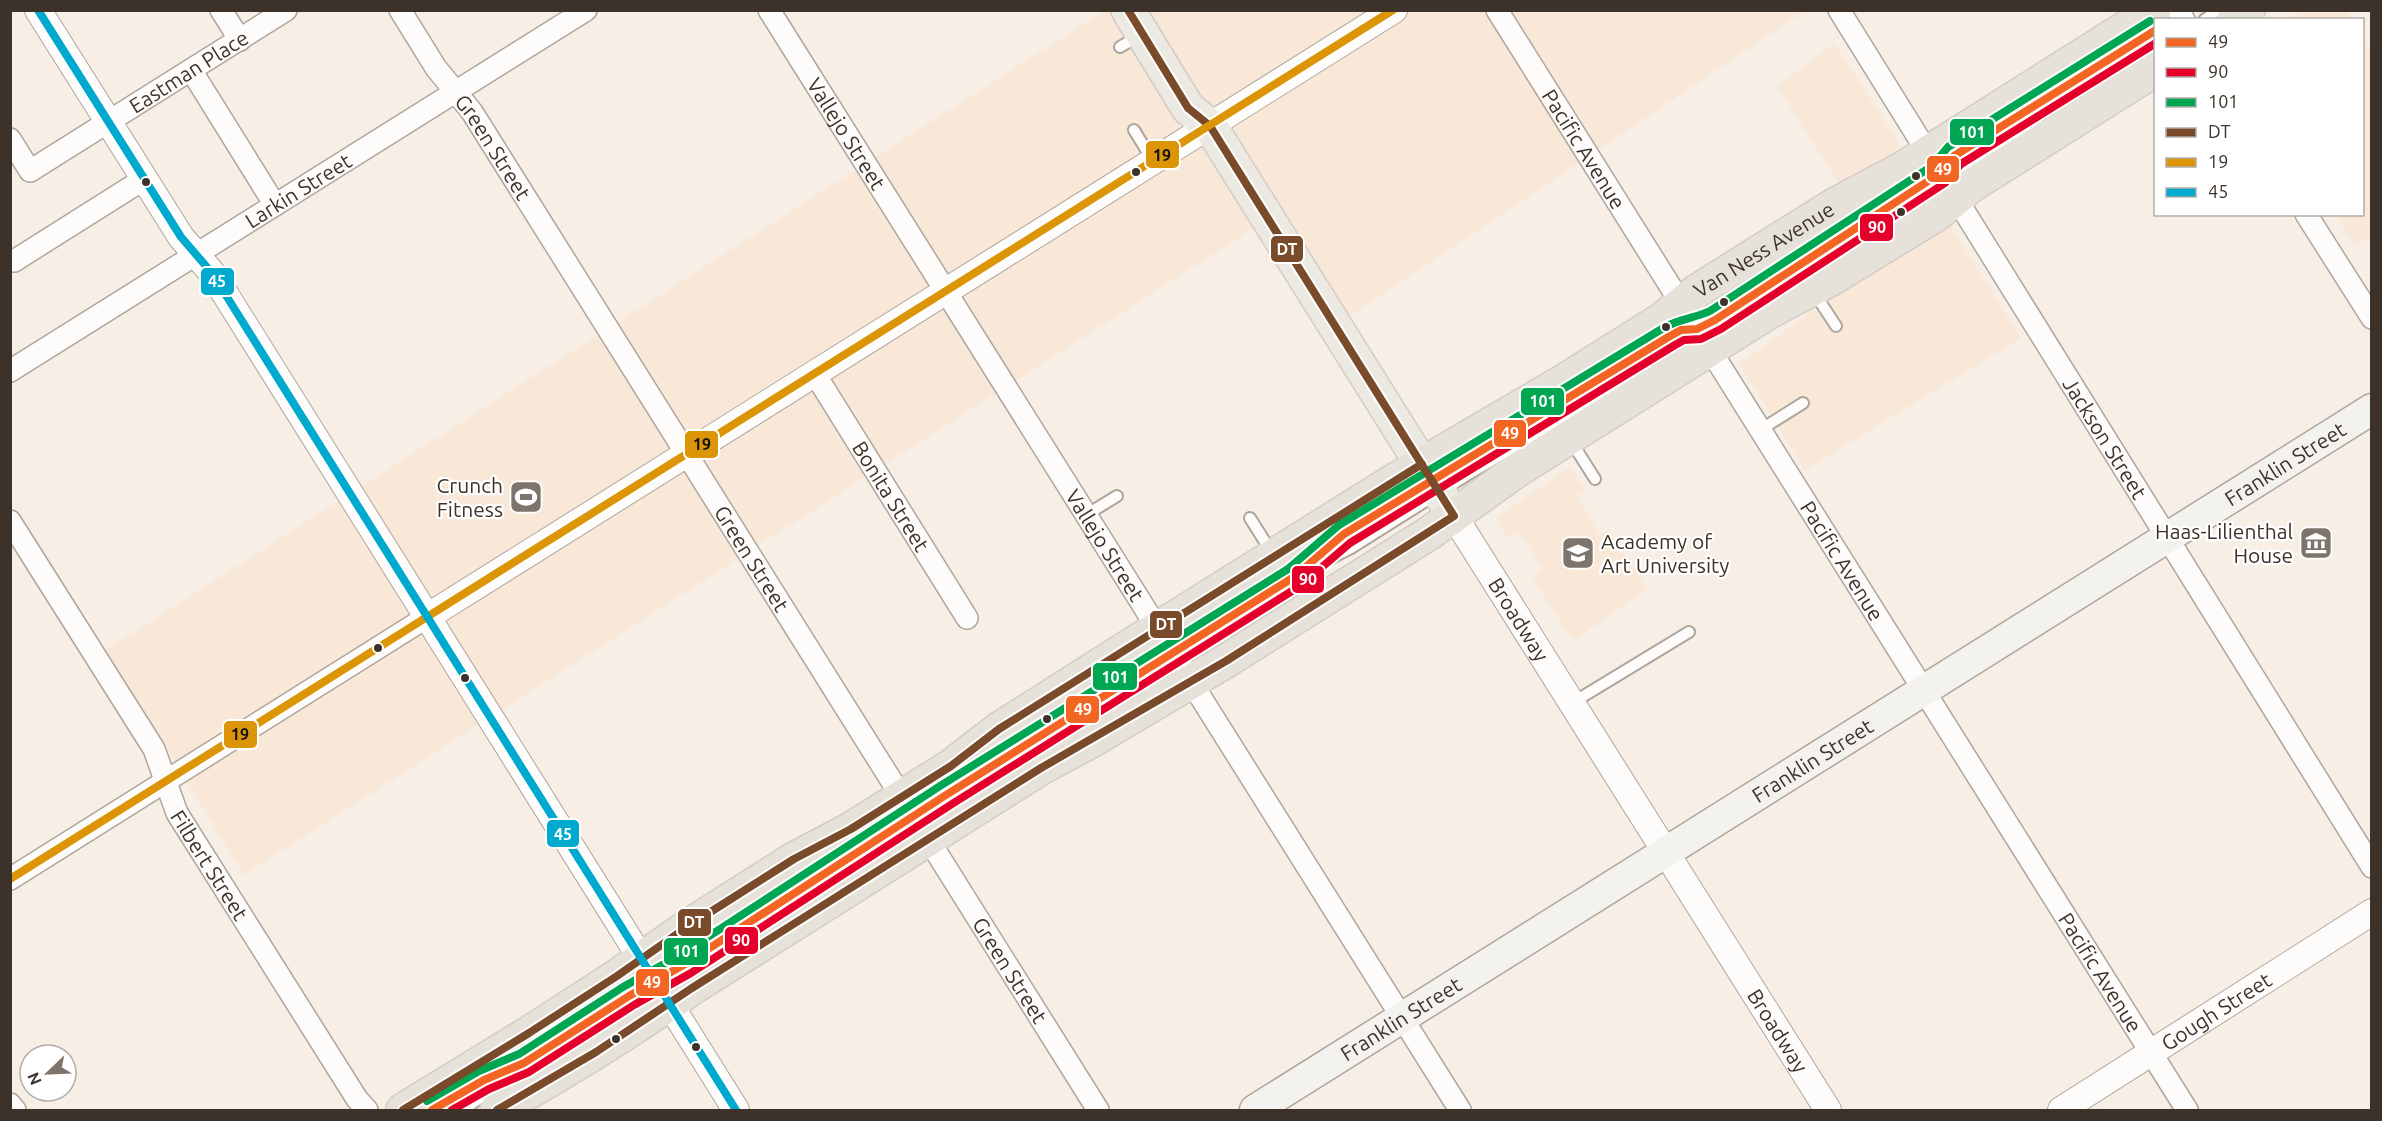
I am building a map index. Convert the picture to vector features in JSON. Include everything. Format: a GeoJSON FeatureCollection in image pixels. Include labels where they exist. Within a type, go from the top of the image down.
{"type":"FeatureCollection","features":[{"type":"Feature","properties":{"kind":"highway","name":"Van Ness Avenue"},"geometry":{"type":"LineString","coordinates":[[497,1110],[540,1086],[655,981],[795,859],[851,829],[914,818],[951,766],[999,729],[1166,641],[1284,567],[1437,488],[1519,469],[1569,438],[1696,328],[1697,291],[1836,204],[1940,176],[2154,29]]}},
{"type":"Feature","properties":{"kind":"highway","name":"Van Ness Avenue"},"geometry":{"type":"LineString","coordinates":[[1940,176],[1972,185],[2154,70]]}},
{"type":"Feature","properties":{"kind":"highway","name":"Van Ness Avenue"},"geometry":{"type":"LineString","coordinates":[[404,1110],[617,976],[655,981],[914,818],[1041,768],[1226,661],[1583,369],[1661,320],[1696,328],[1769,312],[1812,290],[1937,214],[1940,176]]}},
{"type":"Feature","properties":{"kind":"main road","name":"Broadway"},"geometry":{"type":"LineString","coordinates":[[1136,25],[1207,97],[1210,126],[1437,488]]}},
{"type":"Feature","properties":{"kind":"main road","name":"Franklin Street"},"geometry":{"type":"LineString","coordinates":[[1255,1110],[2372,409]]}},
{"type":"Feature","properties":{"kind":"street"},"geometry":{"type":"LineString","coordinates":[[39,10],[181,237],[212,273],[736,1110]]}},
{"type":"Feature","properties":{"kind":"street"},"geometry":{"type":"LineString","coordinates":[[221,10],[240,40]]}},
{"type":"Feature","properties":{"kind":"street","name":"Eastman Place"},"geometry":{"type":"LineString","coordinates":[[10,139],[30,171],[286,10]]}},
{"type":"Feature","properties":{"kind":"street","name":"Green Street"},"geometry":{"type":"LineString","coordinates":[[400,10],[436,68],[472,112],[1098,1110]]}},
{"type":"Feature","properties":{"kind":"street","name":"Larkin Street"},"geometry":{"type":"LineString","coordinates":[[10,371],[586,10]]}},
{"type":"Feature","properties":{"kind":"street","name":"Vallejo Street"},"geometry":{"type":"LineString","coordinates":[[770,10],[1460,1110]]}},
{"type":"Feature","properties":{"kind":"street"},"geometry":{"type":"LineString","coordinates":[[10,879],[1394,10]]}},
{"type":"Feature","properties":{"kind":"street","name":"Pacific Avenue"},"geometry":{"type":"LineString","coordinates":[[1497,10],[2187,1110]]}},
{"type":"Feature","properties":{"kind":"street","name":"Jackson Street"},"geometry":{"type":"LineString","coordinates":[[1839,10],[1940,176],[2372,867]]}},
{"type":"Feature","properties":{"kind":"street"},"geometry":{"type":"LineString","coordinates":[[191,70],[275,205]]}},
{"type":"Feature","properties":{"kind":"street"},"geometry":{"type":"LineString","coordinates":[[14,261],[144,179]]}},
{"type":"Feature","properties":{"kind":"street"},"geometry":{"type":"LineString","coordinates":[[2307,216],[2372,318]]}},
{"type":"Feature","properties":{"kind":"street","name":"Bonita Street"},"geometry":{"type":"LineString","coordinates":[[815,374],[967,618]]}},
{"type":"Feature","properties":{"kind":"street","name":"Broadway"},"geometry":{"type":"LineString","coordinates":[[1437,488],[1828,1110]]}},
{"type":"Feature","properties":{"kind":"street","name":"Filbert Street"},"geometry":{"type":"LineString","coordinates":[[10,521],[154,748],[175,807],[183,822],[357,1099],[368,1110]]}},
{"type":"Feature","properties":{"kind":"street","name":"Gough Street"},"geometry":{"type":"LineString","coordinates":[[2061,1110],[2372,912]]}},
{"type":"Feature","properties":{"kind":"street"},"geometry":{"type":"LineString","coordinates":[[10,1104],[15,1110]]}},
{"type":"Feature","properties":{"kind":"lane"},"geometry":{"type":"LineString","coordinates":[[1940,176],[1954,156],[2154,31]]}},
{"type":"Feature","properties":{"kind":"lane"},"geometry":{"type":"LineString","coordinates":[[1940,176],[1963,170],[2154,52]]}},
{"type":"Feature","properties":{"kind":"lane"},"geometry":{"type":"LineString","coordinates":[[1134,130],[1154,161]]}},
{"type":"Feature","properties":{"kind":"lane"},"geometry":{"type":"LineString","coordinates":[[1812,290],[1836,326]]}},
{"type":"Feature","properties":{"kind":"lane"},"geometry":{"type":"LineString","coordinates":[[1760,430],[1803,403]]}},
{"type":"Feature","properties":{"kind":"lane"},"geometry":{"type":"LineString","coordinates":[[1569,438],[1595,479]]}},
{"type":"Feature","properties":{"kind":"lane"},"geometry":{"type":"LineString","coordinates":[[1086,515],[1117,496]]}},
{"type":"Feature","properties":{"kind":"lane"},"geometry":{"type":"LineString","coordinates":[[1250,518],[1284,567]]}},
{"type":"Feature","properties":{"kind":"lane"},"geometry":{"type":"LineString","coordinates":[[1572,703],[1689,632]]}},
{"type":"Feature","properties":{"kind":"lane"},"geometry":{"type":"LineString","coordinates":[[463,1110],[494,1089],[524,1063],[655,981]]}},
{"type":"Feature","properties":{"kind":"lane"},"geometry":{"type":"LineString","coordinates":[[432,1110],[484,1080],[524,1063]]}},
{"type":"Feature","properties":{"kind":"shaded area"},"geometry":{"type":"Polygon","coordinates":[[[1104,11],[1805,11],[1335,326],[1268,219],[244,875],[106,650],[1104,11]]]}},
{"type":"Feature","properties":{"kind":"shaded area"},"geometry":{"type":"Polygon","coordinates":[[[2302,11],[2344,11],[2349,18],[2292,18],[2302,11]]]}},
{"type":"Feature","properties":{"kind":"shaded area"},"geometry":{"type":"Polygon","coordinates":[[[2364,42],[2372,54],[2372,235],[2355,246],[2337,216],[2364,216],[2364,42]]]}},
{"type":"Feature","properties":{"kind":"shaded area"},"geometry":{"type":"Polygon","coordinates":[[[1835,43],[2021,338],[1805,470],[1739,364],[1886,258],[1777,86],[1835,43]]]}},
{"type":"Feature","properties":{"kind":"shaded area","name":"Academy of Art University"},"geometry":{"type":"Polygon","coordinates":[[[1570,466],[1586,491],[1577,496],[1600,534],[1609,529],[1647,589],[1573,641],[1532,578],[1542,568],[1519,532],[1508,538],[1497,518],[1570,466]]]}},
{"type":"Feature","properties":{"kind":"transit line","name":"45"},"geometry":{"type":"LineString","coordinates":[[38,10],[181,237],[212,273],[736,1110]]}},
{"type":"Feature","properties":{"kind":"transit line","name":"DT"},"geometry":{"type":"LineString","coordinates":[[497,1110],[596,1052],[692,988],[1041,768],[1226,661],[1454,516],[1210,126],[1188,108],[1128,10]]}},
{"type":"Feature","properties":{"kind":"transit line","name":"19"},"geometry":{"type":"LineString","coordinates":[[10,879],[1393,10]]}},
{"type":"Feature","properties":{"kind":"transit line","name":"101"},"geometry":{"type":"LineString","coordinates":[[427,1101],[479,1071],[519,1054],[623,987],[680,955],[940,786],[1288,569],[1339,525],[1665,327],[1710,311],[1932,166],[1948,147],[2150,21]]}},
{"type":"Feature","properties":{"kind":"transit line","name":"49"},"geometry":{"type":"LineString","coordinates":[[432,1110],[484,1080],[524,1063],[629,996],[685,964],[946,795],[1294,577],[1344,534],[1670,336],[1681,330],[1697,329],[1715,320],[1939,174],[1954,156],[2154,31]]}},
{"type":"Feature","properties":{"kind":"transit line","name":"90"},"geometry":{"type":"LineString","coordinates":[[452,1110],[489,1089],[529,1072],[634,1005],[691,973],[952,804],[1300,586],[1350,543],[1675,345],[1684,340],[1701,339],[1721,329],[1945,183],[1961,164],[2154,44]]}},
{"type":"Feature","properties":{"kind":"transit line","name":"DT"},"geometry":{"type":"LineString","coordinates":[[403,1110],[529,1033],[690,925],[794,859],[851,829],[951,766],[999,729],[1422,464]]}},
{"type":"Feature","properties":{"kind":"place","name":"Crunch Fitness"},"geometry":{"type":"Point","coordinates":[526,497]}},
{"type":"Feature","properties":{"kind":"place","name":"Haas-Lilienthal House"},"geometry":{"type":"Point","coordinates":[2316,543]}},
{"type":"Feature","properties":{"kind":"place","name":"Academy of Art University"},"geometry":{"type":"Point","coordinates":[1578,553]}}]}
